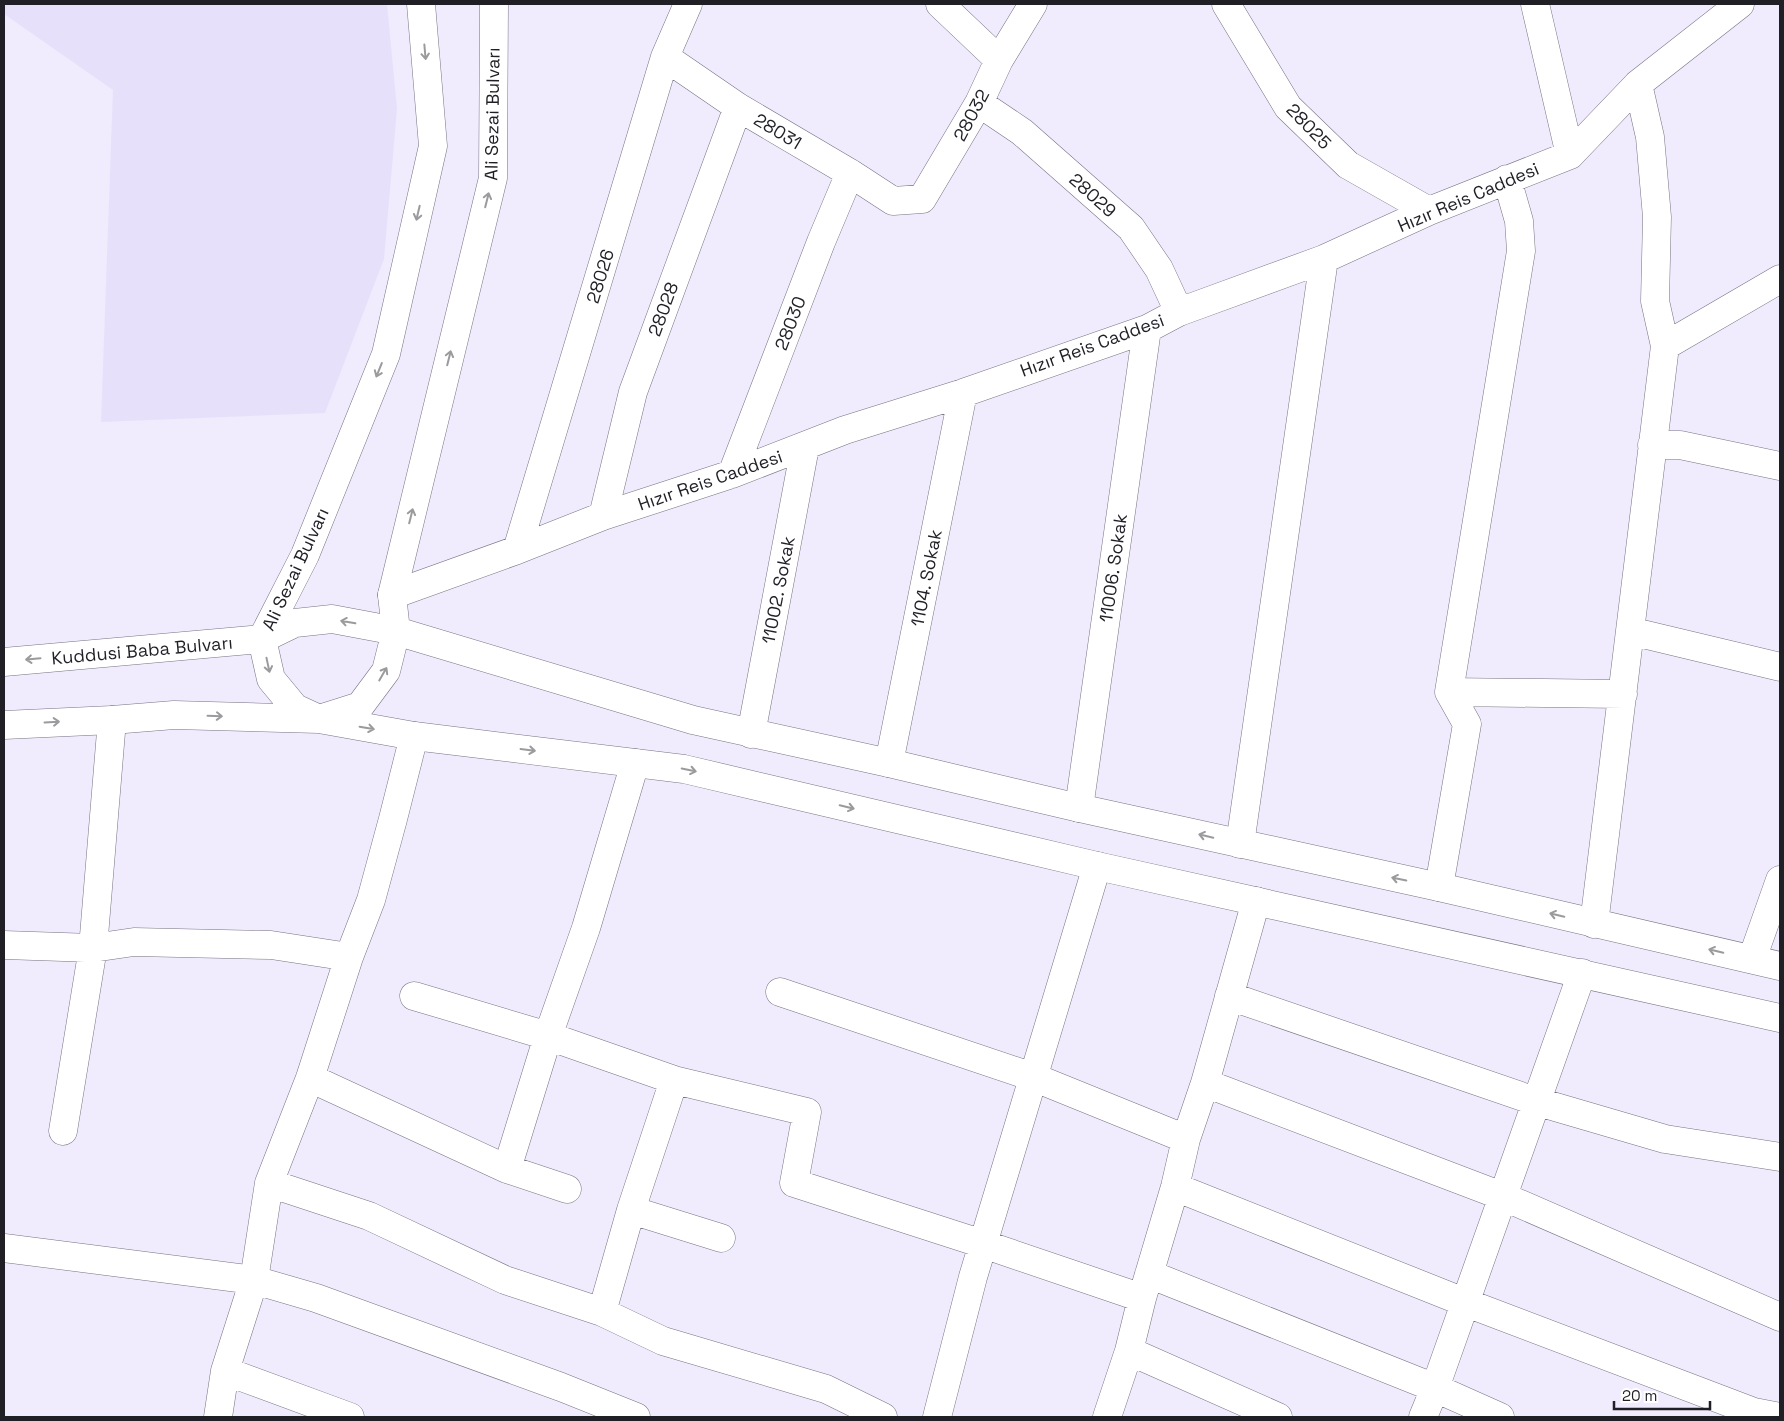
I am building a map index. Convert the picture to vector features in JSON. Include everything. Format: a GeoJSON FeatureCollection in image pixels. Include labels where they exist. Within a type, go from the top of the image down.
{"type":"FeatureCollection","features":[{"type":"Feature","properties":{"kind":"street","name":"Ali Sezai Bulvarı"},"geometry":{"type":"LineString","coordinates":[[421,4],[433,146],[386,354],[305,555],[262,639],[271,679],[294,708],[319,720],[360,706],[386,671],[396,631],[392,595],[493,178],[494,4]]}},
{"type":"Feature","properties":{"kind":"street","name":"28026"},"geometry":{"type":"LineString","coordinates":[[517,550],[665,58],[688,4]]}},
{"type":"Feature","properties":{"kind":"street"},"geometry":{"type":"LineString","coordinates":[[940,4],[999,60]]}},
{"type":"Feature","properties":{"kind":"street","name":"28032"},"geometry":{"type":"LineString","coordinates":[[893,201],[922,200],[979,103],[999,60],[1033,4]]}},
{"type":"Feature","properties":{"kind":"street","name":"28025"},"geometry":{"type":"LineString","coordinates":[[1226,4],[1288,107],[1348,165],[1429,212]]}},
{"type":"Feature","properties":{"kind":"street"},"geometry":{"type":"LineString","coordinates":[[1535,4],[1570,155]]}},
{"type":"Feature","properties":{"kind":"street","name":"Hızır Reis Caddesi"},"geometry":{"type":"LineString","coordinates":[[392,595],[517,550],[603,516],[732,474],[845,430],[1147,329],[1179,312],[1324,259],[1507,179],[1570,155],[1638,84],[1740,4]]}},
{"type":"Feature","properties":{"kind":"street","name":"28031"},"geometry":{"type":"LineString","coordinates":[[665,58],[738,107],[850,173],[893,201]]}},
{"type":"Feature","properties":{"kind":"street"},"geometry":{"type":"LineString","coordinates":[[1594,924],[1665,346],[1654,301],[1657,217],[1650,137],[1638,84]]}},
{"type":"Feature","properties":{"kind":"street","name":"28029"},"geometry":{"type":"LineString","coordinates":[[979,103],[1022,132],[1131,228],[1158,269],[1179,312]]}},
{"type":"Feature","properties":{"kind":"street","name":"28028"},"geometry":{"type":"LineString","coordinates":[[603,516],[633,392],[738,107]]}},
{"type":"Feature","properties":{"kind":"street","name":"28030"},"geometry":{"type":"LineString","coordinates":[[732,474],[821,242],[850,173]]}},
{"type":"Feature","properties":{"kind":"street"},"geometry":{"type":"LineString","coordinates":[[1439,887],[1467,724],[1449,692],[1521,251],[1519,221],[1507,179]]}},
{"type":"Feature","properties":{"kind":"street"},"geometry":{"type":"LineString","coordinates":[[1240,844],[1324,259]]}},
{"type":"Feature","properties":{"kind":"street"},"geometry":{"type":"LineString","coordinates":[[1665,346],[1780,278]]}},
{"type":"Feature","properties":{"kind":"street","name":"11006. Sokak"},"geometry":{"type":"LineString","coordinates":[[1079,808],[1147,329]]}},
{"type":"Feature","properties":{"kind":"street","name":"1104. Sokak"},"geometry":{"type":"LineString","coordinates":[[889,763],[963,392]]}},
{"type":"Feature","properties":{"kind":"street"},"geometry":{"type":"LineString","coordinates":[[1652,445],[1680,445],[1780,466]]}},
{"type":"Feature","properties":{"kind":"street","name":"11002. Sokak"},"geometry":{"type":"LineString","coordinates":[[751,734],[805,447]]}},
{"type":"Feature","properties":{"kind":"street","name":"Kuddusi Baba Bulvarı"},"geometry":{"type":"LineString","coordinates":[[4,662],[262,639],[295,622],[332,619],[396,631],[693,720],[751,734],[889,763],[1079,808],[1439,887],[1780,966]]}},
{"type":"Feature","properties":{"kind":"street"},"geometry":{"type":"LineString","coordinates":[[1630,630],[1780,667]]}},
{"type":"Feature","properties":{"kind":"street"},"geometry":{"type":"LineString","coordinates":[[1449,692],[1623,694]]}},
{"type":"Feature","properties":{"kind":"street"},"geometry":{"type":"LineString","coordinates":[[4,725],[174,715],[319,720],[414,736],[684,769],[1097,866],[1780,1018]]}},
{"type":"Feature","properties":{"kind":"street"},"geometry":{"type":"LineString","coordinates":[[63,1131],[93,948],[112,720]]}},
{"type":"Feature","properties":{"kind":"street"},"geometry":{"type":"LineString","coordinates":[[218,1417],[225,1372],[254,1280],[269,1183],[310,1078],[349,957],[370,900],[414,736]]}},
{"type":"Feature","properties":{"kind":"street"},"geometry":{"type":"LineString","coordinates":[[507,1169],[548,1036],[586,928],[635,763]]}},
{"type":"Feature","properties":{"kind":"street"},"geometry":{"type":"LineString","coordinates":[[937,1417],[973,1277],[1097,866]]}},
{"type":"Feature","properties":{"kind":"street"},"geometry":{"type":"LineString","coordinates":[[1752,959],[1780,880]]}},
{"type":"Feature","properties":{"kind":"street"},"geometry":{"type":"LineString","coordinates":[[1108,1417],[1129,1351],[1145,1286],[1175,1187],[1186,1139],[1205,1083],[1256,901]]}},
{"type":"Feature","properties":{"kind":"street"},"geometry":{"type":"LineString","coordinates":[[4,946],[93,948],[134,942],[271,945],[349,957]]}},
{"type":"Feature","properties":{"kind":"street"},"geometry":{"type":"LineString","coordinates":[[1422,1417],[1435,1388],[1582,973]]}},
{"type":"Feature","properties":{"kind":"street"},"geometry":{"type":"LineString","coordinates":[[780,992],[1033,1077],[1186,1139]]}},
{"type":"Feature","properties":{"kind":"street"},"geometry":{"type":"LineString","coordinates":[[414,996],[548,1036],[674,1080],[807,1112],[794,1183],[983,1244],[1145,1286],[1435,1388],[1500,1417]]}},
{"type":"Feature","properties":{"kind":"street"},"geometry":{"type":"LineString","coordinates":[[1229,996],[1536,1101],[1665,1139],[1780,1157]]}},
{"type":"Feature","properties":{"kind":"street"},"geometry":{"type":"LineString","coordinates":[[310,1078],[507,1169],[567,1189]]}},
{"type":"Feature","properties":{"kind":"street"},"geometry":{"type":"LineString","coordinates":[[602,1312],[631,1210],[674,1080]]}},
{"type":"Feature","properties":{"kind":"street"},"geometry":{"type":"LineString","coordinates":[[1205,1083],[1502,1196],[1780,1318]]}},
{"type":"Feature","properties":{"kind":"street"},"geometry":{"type":"LineString","coordinates":[[269,1183],[369,1216],[504,1280],[602,1312],[663,1341],[826,1389],[883,1417]]}},
{"type":"Feature","properties":{"kind":"street"},"geometry":{"type":"LineString","coordinates":[[1175,1187],[1464,1302],[1754,1412],[1780,1417]]}},
{"type":"Feature","properties":{"kind":"street"},"geometry":{"type":"LineString","coordinates":[[631,1210],[722,1238]]}},
{"type":"Feature","properties":{"kind":"street"},"geometry":{"type":"LineString","coordinates":[[4,1248],[254,1280],[334,1305],[562,1387],[636,1417]]}},
{"type":"Feature","properties":{"kind":"street"},"geometry":{"type":"LineString","coordinates":[[1129,1351],[1278,1417]]}},
{"type":"Feature","properties":{"kind":"street"},"geometry":{"type":"LineString","coordinates":[[225,1372],[350,1417]]}},
{"type":"Feature","properties":{"kind":"shaded area"},"geometry":{"type":"Polygon","coordinates":[[[4,4],[387,4],[397,109],[384,259],[325,413],[101,422],[113,90],[4,14],[4,4]]]}}]}
